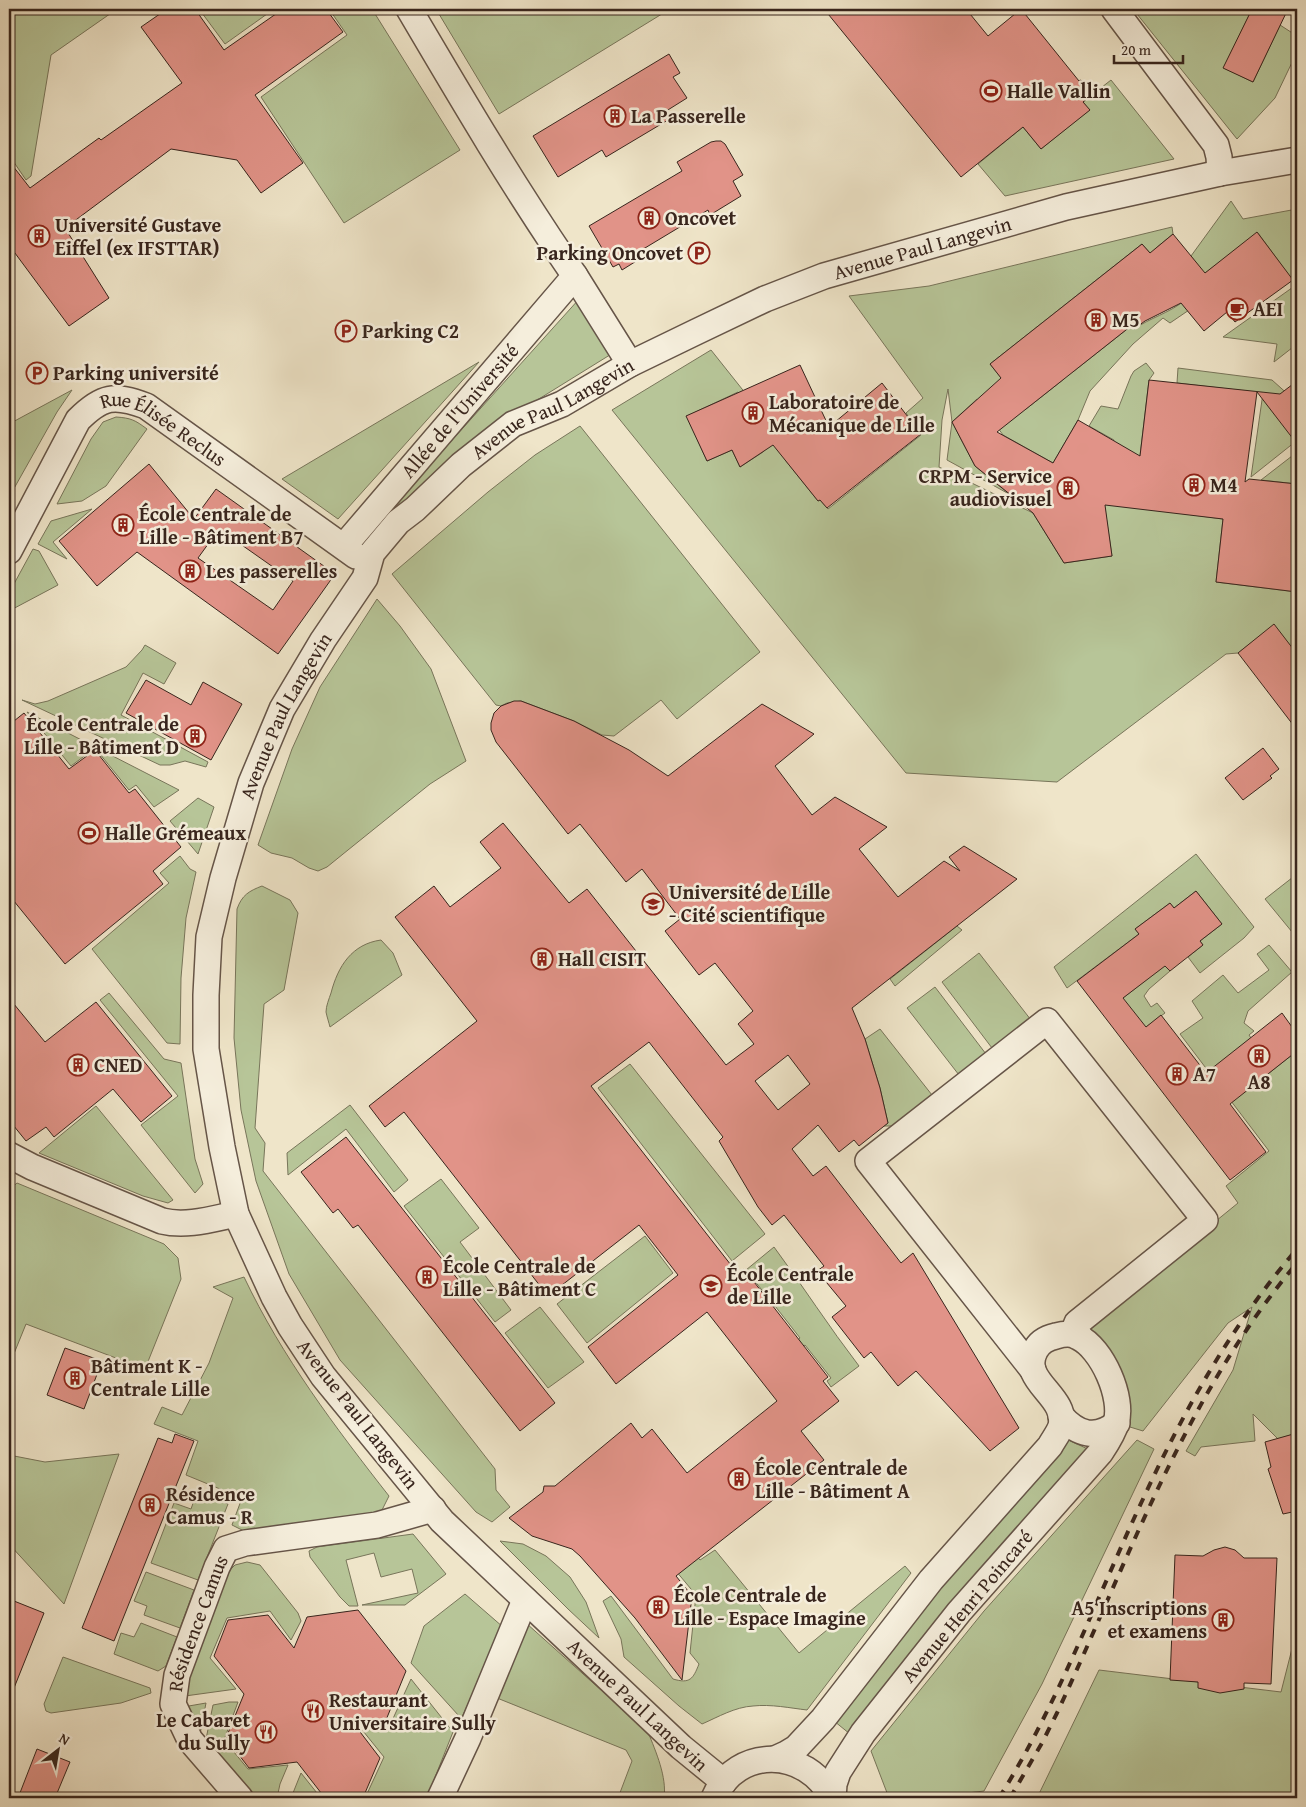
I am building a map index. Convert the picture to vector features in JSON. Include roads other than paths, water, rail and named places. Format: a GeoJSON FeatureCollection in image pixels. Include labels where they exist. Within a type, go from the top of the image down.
{"type":"FeatureCollection","features":[{"type":"Feature","properties":{"kind":"street"},"geometry":{"type":"LineString","coordinates":[[409,9],[485,138],[630,364]]}},
{"type":"Feature","properties":{"kind":"street"},"geometry":{"type":"LineString","coordinates":[[1114,9],[1216,145],[1220,157],[1220,173]]}},
{"type":"Feature","properties":{"kind":"street","name":"Avenue Paul Langevin"},"geometry":{"type":"LineString","coordinates":[[719,1790],[707,1770],[463,1541],[433,1509],[323,1376],[290,1326],[274,1297],[236,1214],[222,1147],[206,1049],[209,937],[223,878],[251,783],[282,709],[323,640],[365,578],[372,553],[398,522],[416,509],[461,465],[513,424],[562,404],[630,364],[765,299],[824,276],[1066,207],[1220,173],[1297,160]]}},
{"type":"Feature","properties":{"kind":"street","name":"Allée de l'Université"},"geometry":{"type":"LineString","coordinates":[[344,546],[575,276]]}},
{"type":"Feature","properties":{"kind":"street","name":"Rue Élisée Reclus"},"geometry":{"type":"LineString","coordinates":[[9,551],[78,420],[91,406],[107,399],[126,399],[146,406],[344,546],[367,566]]}},
{"type":"Feature","properties":{"kind":"street"},"geometry":{"type":"LineString","coordinates":[[1080,1337],[1076,1328],[1077,1323],[1205,1220],[1047,1021],[868,1161],[1032,1370],[1036,1380],[1056,1404],[1060,1416],[1072,1426],[1088,1434],[1097,1434],[1105,1431],[1117,1423]]}},
{"type":"Feature","properties":{"kind":"street"},"geometry":{"type":"LineString","coordinates":[[9,1155],[32,1167],[162,1221],[174,1224],[185,1223],[236,1214]]}},
{"type":"Feature","properties":{"kind":"street"},"geometry":{"type":"LineString","coordinates":[[1032,1370],[1034,1352],[1041,1342],[1062,1334],[1080,1337]]}},
{"type":"Feature","properties":{"kind":"street","name":"Avenue Henri Poincaré"},"geometry":{"type":"LineString","coordinates":[[832,1798],[838,1772],[852,1747],[960,1612],[1109,1441],[1117,1423],[1117,1396],[1111,1380],[1094,1350],[1080,1337]]}},
{"type":"Feature","properties":{"kind":"street","name":"Avenue Henri Poincaré"},"geometry":{"type":"LineString","coordinates":[[775,1759],[796,1748],[823,1719],[931,1580],[1050,1446],[1061,1426],[1060,1416]]}},
{"type":"Feature","properties":{"kind":"street","name":"Résidence Camus"},"geometry":{"type":"LineString","coordinates":[[240,1798],[190,1740],[173,1704],[177,1675],[217,1568],[226,1549],[245,1543],[377,1524],[433,1509]]}},
{"type":"Feature","properties":{"kind":"street"},"geometry":{"type":"LineString","coordinates":[[440,1798],[468,1738],[525,1600]]}},
{"type":"Feature","properties":{"kind":"street"},"geometry":{"type":"LineString","coordinates":[[719,1790],[734,1772],[746,1765],[760,1760],[775,1759],[796,1763],[809,1770],[820,1779],[832,1798]]}},
{"type":"Feature","properties":{"kind":"railway"},"geometry":{"type":"LineString","coordinates":[[999,1798],[1040,1726],[1175,1433],[1211,1368],[1231,1337],[1274,1277],[1297,1249]]}},
{"type":"Feature","properties":{"kind":"railway"},"geometry":{"type":"LineString","coordinates":[[1010,1798],[1057,1713],[1135,1537],[1191,1422],[1223,1367],[1258,1314],[1297,1263]]}},
{"type":"Feature","properties":{"kind":"place","name":"Halle Vallin"},"geometry":{"type":"Point","coordinates":[991,91]}},
{"type":"Feature","properties":{"kind":"place","name":"La Passerelle"},"geometry":{"type":"Point","coordinates":[615,116]}},
{"type":"Feature","properties":{"kind":"place","name":"Oncovet"},"geometry":{"type":"Point","coordinates":[649,218]}},
{"type":"Feature","properties":{"kind":"place","name":"Université Gustave Eiffel (ex IFSTTAR)"},"geometry":{"type":"Point","coordinates":[39,236]}},
{"type":"Feature","properties":{"kind":"place","name":"Parking Oncovet"},"geometry":{"type":"Point","coordinates":[699,253]}},
{"type":"Feature","properties":{"kind":"place","name":"AEI"},"geometry":{"type":"Point","coordinates":[1237,309]}},
{"type":"Feature","properties":{"kind":"place","name":"M5"},"geometry":{"type":"Point","coordinates":[1096,320]}},
{"type":"Feature","properties":{"kind":"place","name":"Parking C2"},"geometry":{"type":"Point","coordinates":[346,331]}},
{"type":"Feature","properties":{"kind":"place","name":"Parking université"},"geometry":{"type":"Point","coordinates":[37,373]}},
{"type":"Feature","properties":{"kind":"place","name":"Laboratoire de Mécanique de Lille"},"geometry":{"type":"Point","coordinates":[753,413]}},
{"type":"Feature","properties":{"kind":"place","name":"M4"},"geometry":{"type":"Point","coordinates":[1194,485]}},
{"type":"Feature","properties":{"kind":"place","name":"CRPM - Service audiovisuel"},"geometry":{"type":"Point","coordinates":[1068,488]}},
{"type":"Feature","properties":{"kind":"place","name":"École Centrale de Lille - Bâtiment B7"},"geometry":{"type":"Point","coordinates":[123,525]}},
{"type":"Feature","properties":{"kind":"place","name":"Les passerelles"},"geometry":{"type":"Point","coordinates":[190,571]}},
{"type":"Feature","properties":{"kind":"place","name":"École Centrale de Lille - Bâtiment D"},"geometry":{"type":"Point","coordinates":[195,736]}},
{"type":"Feature","properties":{"kind":"place","name":"Halle Grémeaux"},"geometry":{"type":"Point","coordinates":[89,833]}},
{"type":"Feature","properties":{"kind":"place","name":"Université de Lille ‐ Cité scientifique"},"geometry":{"type":"Point","coordinates":[653,904]}},
{"type":"Feature","properties":{"kind":"place","name":"Hall CISIT"},"geometry":{"type":"Point","coordinates":[542,959]}},
{"type":"Feature","properties":{"kind":"place","name":"A8"},"geometry":{"type":"Point","coordinates":[1259,1056]}},
{"type":"Feature","properties":{"kind":"place","name":"CNED"},"geometry":{"type":"Point","coordinates":[78,1065]}},
{"type":"Feature","properties":{"kind":"place","name":"A7"},"geometry":{"type":"Point","coordinates":[1177,1074]}},
{"type":"Feature","properties":{"kind":"place","name":"École Centrale de Lille - Bâtiment C"},"geometry":{"type":"Point","coordinates":[427,1277]}},
{"type":"Feature","properties":{"kind":"place","name":"École Centrale de Lille"},"geometry":{"type":"Point","coordinates":[711,1286]}},
{"type":"Feature","properties":{"kind":"place","name":"Bâtiment K - Centrale Lille"},"geometry":{"type":"Point","coordinates":[75,1378]}},
{"type":"Feature","properties":{"kind":"place","name":"École Centrale de Lille - Bâtiment A"},"geometry":{"type":"Point","coordinates":[739,1479]}},
{"type":"Feature","properties":{"kind":"place","name":"Résidence Camus - R"},"geometry":{"type":"Point","coordinates":[150,1505]}},
{"type":"Feature","properties":{"kind":"place","name":"École Centrale de Lille - Espace Imagine"},"geometry":{"type":"Point","coordinates":[658,1607]}},
{"type":"Feature","properties":{"kind":"place","name":"A5 Inscriptions et examens"},"geometry":{"type":"Point","coordinates":[1223,1620]}},
{"type":"Feature","properties":{"kind":"place","name":"Restaurant Universitaire Sully"},"geometry":{"type":"Point","coordinates":[313,1711]}},
{"type":"Feature","properties":{"kind":"place","name":"Le Cabaret du Sully"},"geometry":{"type":"Point","coordinates":[266,1732]}}]}
